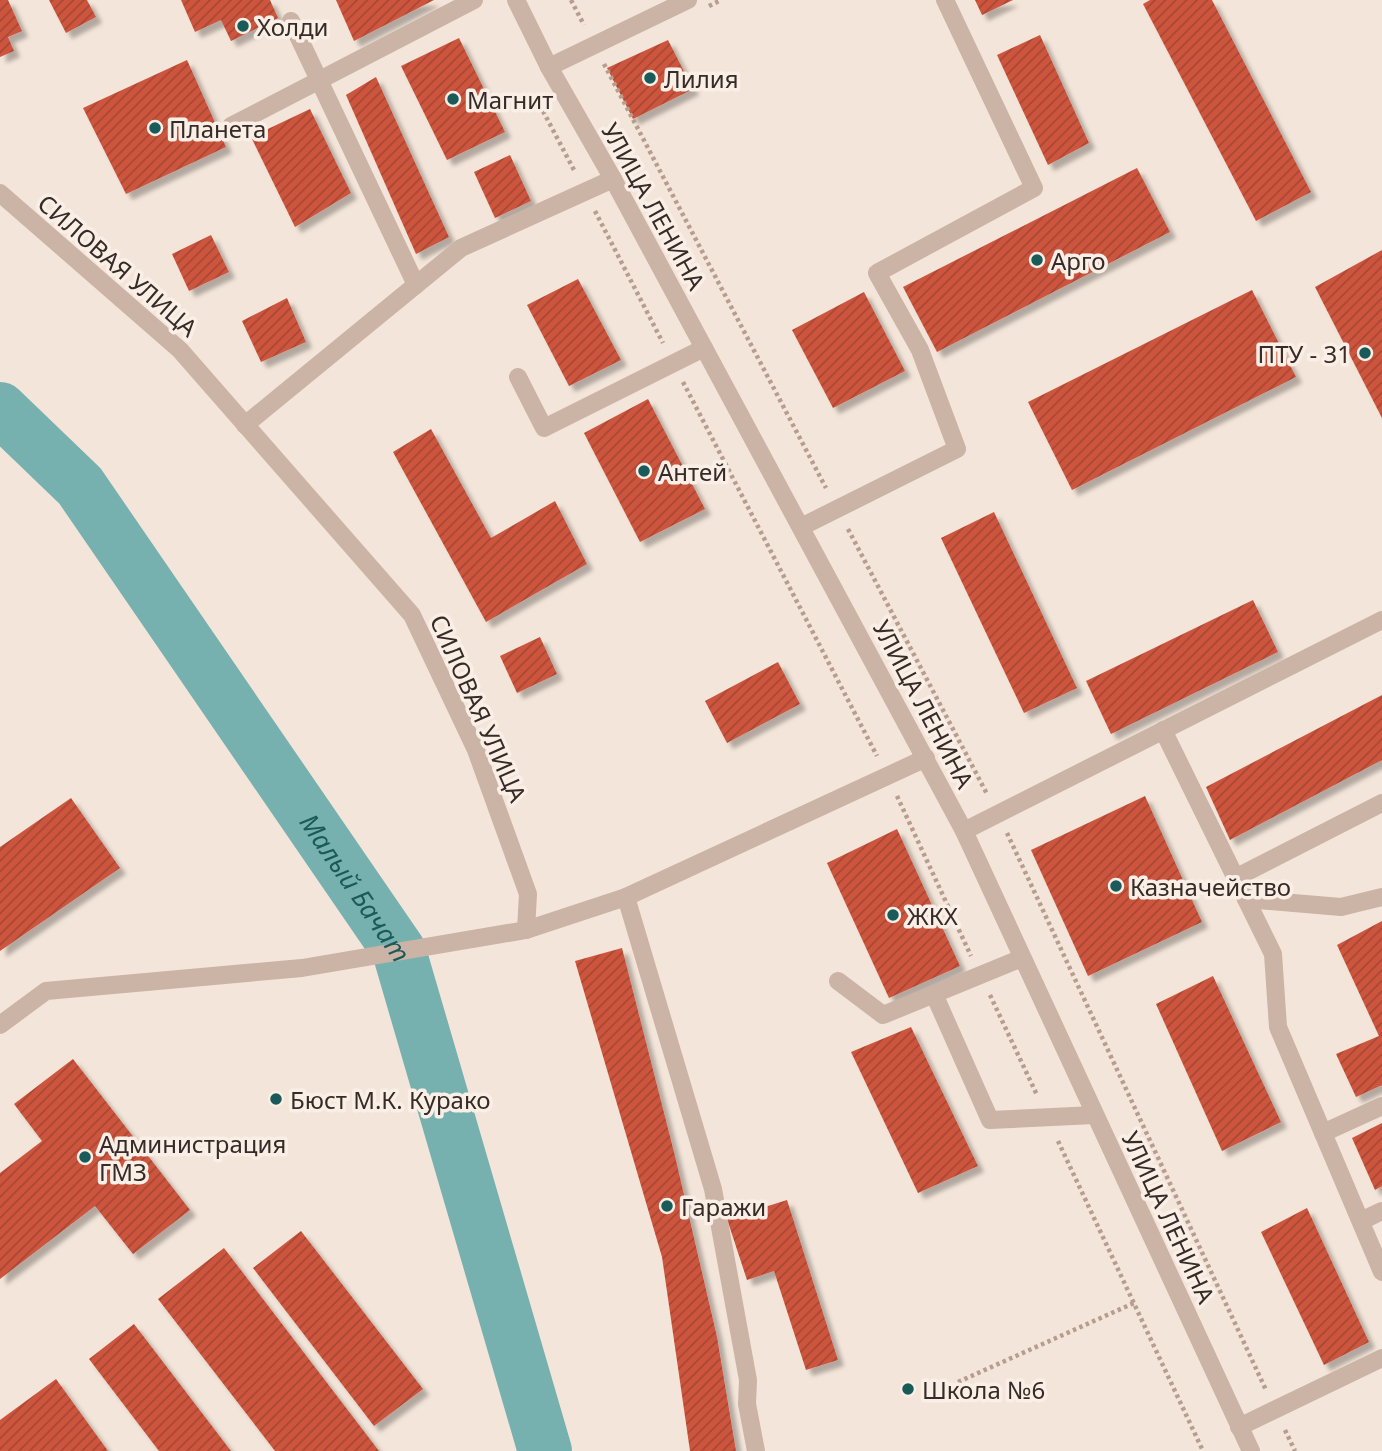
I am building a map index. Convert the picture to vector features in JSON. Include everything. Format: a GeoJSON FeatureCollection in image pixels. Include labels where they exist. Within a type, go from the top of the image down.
{"type":"FeatureCollection","features":[{"type":"Feature","properties":{"kind":"street"},"geometry":{"type":"LineString","coordinates":[[231,126],[474,0]]}},
{"type":"Feature","properties":{"kind":"street","name":"УЛИЦА ЛЕНИНА"},"geometry":{"type":"LineString","coordinates":[[516,0],[549,67],[964,831],[1239,1427],[1245,1449]]}},
{"type":"Feature","properties":{"kind":"street"},"geometry":{"type":"LineString","coordinates":[[549,67],[688,0]]}},
{"type":"Feature","properties":{"kind":"street"},"geometry":{"type":"LineString","coordinates":[[801,527],[957,449],[920,350],[877,273],[1034,188],[945,0]]}},
{"type":"Feature","properties":{"kind":"street"},"geometry":{"type":"LineString","coordinates":[[291,21],[321,79],[416,285]]}},
{"type":"Feature","properties":{"kind":"street"},"geometry":{"type":"LineString","coordinates":[[246,425],[461,248],[612,179]]}},
{"type":"Feature","properties":{"kind":"street","name":"СИЛОВАЯ УЛИЦА"},"geometry":{"type":"LineString","coordinates":[[0,193],[180,350],[411,615],[476,750],[528,894],[526,930]]}},
{"type":"Feature","properties":{"kind":"street"},"geometry":{"type":"LineString","coordinates":[[519,377],[544,428],[704,348]]}},
{"type":"Feature","properties":{"kind":"street"},"geometry":{"type":"LineString","coordinates":[[964,831],[1382,620]]}},
{"type":"Feature","properties":{"kind":"street"},"geometry":{"type":"LineString","coordinates":[[1163,730],[1273,954],[1278,1027],[1382,1272]]}},
{"type":"Feature","properties":{"kind":"street"},"geometry":{"type":"LineString","coordinates":[[0,1026],[46,991],[302,968],[526,930],[626,897],[926,758]]}},
{"type":"Feature","properties":{"kind":"street"},"geometry":{"type":"LineString","coordinates":[[1236,878],[1382,803]]}},
{"type":"Feature","properties":{"kind":"street"},"geometry":{"type":"LineString","coordinates":[[626,897],[713,1189],[748,1380],[747,1404],[756,1451]]}},
{"type":"Feature","properties":{"kind":"street"},"geometry":{"type":"LineString","coordinates":[[1246,899],[1340,907],[1382,897]]}},
{"type":"Feature","properties":{"kind":"street"},"geometry":{"type":"LineString","coordinates":[[838,981],[883,1015],[1022,958]]}},
{"type":"Feature","properties":{"kind":"street"},"geometry":{"type":"LineString","coordinates":[[933,994],[990,1121],[1094,1115]]}},
{"type":"Feature","properties":{"kind":"street"},"geometry":{"type":"LineString","coordinates":[[1323,1133],[1382,1105]]}},
{"type":"Feature","properties":{"kind":"street"},"geometry":{"type":"LineString","coordinates":[[1361,1221],[1382,1211]]}},
{"type":"Feature","properties":{"kind":"street"},"geometry":{"type":"LineString","coordinates":[[1239,1427],[1382,1358]]}},
{"type":"Feature","properties":{"kind":"path"},"geometry":{"type":"LineString","coordinates":[[571,0],[998,814],[1276,1410]]}},
{"type":"Feature","properties":{"kind":"path"},"geometry":{"type":"LineString","coordinates":[[537,99],[888,776]]}},
{"type":"Feature","properties":{"kind":"path"},"geometry":{"type":"LineString","coordinates":[[958,1382],[1134,1303]]}},
{"type":"Feature","properties":{"kind":"building"},"geometry":{"type":"Polygon","coordinates":[[[0,0],[8,0],[22,31],[8,37],[14,51],[0,57],[0,0]]]}},
{"type":"Feature","properties":{"kind":"building"},"geometry":{"type":"Polygon","coordinates":[[[49,0],[87,0],[96,17],[66,33],[49,0]]]}},
{"type":"Feature","properties":{"kind":"building","name":"Холди"},"geometry":{"type":"Polygon","coordinates":[[[181,0],[270,0],[278,18],[231,41],[221,20],[195,32],[181,0]]]}},
{"type":"Feature","properties":{"kind":"building"},"geometry":{"type":"Polygon","coordinates":[[[336,0],[434,0],[354,41],[336,0]]]}},
{"type":"Feature","properties":{"kind":"building"},"geometry":{"type":"Polygon","coordinates":[[[975,0],[1013,0],[982,15],[975,0]]]}},
{"type":"Feature","properties":{"kind":"building"},"geometry":{"type":"Polygon","coordinates":[[[1150,0],[1212,0],[1311,192],[1256,221],[1143,4],[1150,0]]]}},
{"type":"Feature","properties":{"kind":"building"},"geometry":{"type":"Polygon","coordinates":[[[1040,35],[1089,143],[1048,165],[997,55],[1040,35]]]}},
{"type":"Feature","properties":{"kind":"building","name":"Магнит"},"geometry":{"type":"Polygon","coordinates":[[[459,38],[505,132],[447,160],[401,66],[459,38]]]}},
{"type":"Feature","properties":{"kind":"building","name":"Лилия"},"geometry":{"type":"Polygon","coordinates":[[[668,40],[693,89],[633,119],[607,68],[668,40]]]}},
{"type":"Feature","properties":{"kind":"building","name":"Планета"},"geometry":{"type":"Polygon","coordinates":[[[187,60],[226,147],[126,194],[83,108],[187,60]]]}},
{"type":"Feature","properties":{"kind":"building"},"geometry":{"type":"Polygon","coordinates":[[[376,77],[449,237],[416,254],[346,95],[376,77]]]}},
{"type":"Feature","properties":{"kind":"building"},"geometry":{"type":"Polygon","coordinates":[[[310,109],[351,193],[295,227],[251,137],[310,109]]]}},
{"type":"Feature","properties":{"kind":"building"},"geometry":{"type":"Polygon","coordinates":[[[510,155],[531,201],[495,218],[474,172],[510,155]]]}},
{"type":"Feature","properties":{"kind":"building","name":"Арго"},"geometry":{"type":"Polygon","coordinates":[[[1137,168],[1170,232],[937,352],[903,287],[1137,168]]]}},
{"type":"Feature","properties":{"kind":"building"},"geometry":{"type":"Polygon","coordinates":[[[211,235],[229,272],[189,291],[172,254],[211,235]]]}},
{"type":"Feature","properties":{"kind":"building","name":"ПТУ - 31"},"geometry":{"type":"Polygon","coordinates":[[[1382,250],[1382,418],[1315,287],[1382,250]]]}},
{"type":"Feature","properties":{"kind":"building"},"geometry":{"type":"Polygon","coordinates":[[[578,279],[621,360],[569,386],[527,305],[578,279]]]}},
{"type":"Feature","properties":{"kind":"building"},"geometry":{"type":"Polygon","coordinates":[[[1252,290],[1296,377],[1072,490],[1028,402],[1252,290]]]}},
{"type":"Feature","properties":{"kind":"building"},"geometry":{"type":"Polygon","coordinates":[[[864,292],[905,371],[833,408],[792,330],[864,292]]]}},
{"type":"Feature","properties":{"kind":"building"},"geometry":{"type":"Polygon","coordinates":[[[287,298],[306,342],[261,362],[242,321],[287,298]]]}},
{"type":"Feature","properties":{"kind":"building","name":"Антей"},"geometry":{"type":"Polygon","coordinates":[[[648,399],[705,509],[640,542],[584,433],[648,399]]]}},
{"type":"Feature","properties":{"kind":"building"},"geometry":{"type":"Polygon","coordinates":[[[431,429],[491,538],[555,501],[587,564],[486,622],[393,452],[431,429]]]}},
{"type":"Feature","properties":{"kind":"building"},"geometry":{"type":"Polygon","coordinates":[[[994,512],[1077,688],[1024,713],[941,538],[994,512]]]}},
{"type":"Feature","properties":{"kind":"building"},"geometry":{"type":"Polygon","coordinates":[[[1253,600],[1278,652],[1111,734],[1086,681],[1253,600]]]}},
{"type":"Feature","properties":{"kind":"building"},"geometry":{"type":"Polygon","coordinates":[[[540,637],[557,674],[517,693],[500,656],[540,637]]]}},
{"type":"Feature","properties":{"kind":"building"},"geometry":{"type":"Polygon","coordinates":[[[778,662],[800,704],[727,743],[705,701],[778,662]]]}},
{"type":"Feature","properties":{"kind":"building"},"geometry":{"type":"Polygon","coordinates":[[[1382,695],[1382,760],[1230,840],[1206,787],[1382,695]]]}},
{"type":"Feature","properties":{"kind":"building","name":"Казначейство"},"geometry":{"type":"Polygon","coordinates":[[[1145,796],[1202,922],[1088,976],[1031,850],[1145,796]]]}},
{"type":"Feature","properties":{"kind":"building"},"geometry":{"type":"Polygon","coordinates":[[[71,798],[120,868],[0,951],[0,847],[71,798]]]}},
{"type":"Feature","properties":{"kind":"building","name":"ЖКХ"},"geometry":{"type":"Polygon","coordinates":[[[897,829],[960,966],[889,998],[827,863],[897,829]]]}},
{"type":"Feature","properties":{"kind":"building"},"geometry":{"type":"Polygon","coordinates":[[[1382,921],[1382,1085],[1356,1097],[1336,1054],[1379,1036],[1337,945],[1382,921]]]}},
{"type":"Feature","properties":{"kind":"building","name":"Гаражи"},"geometry":{"type":"Polygon","coordinates":[[[622,948],[675,1156],[717,1337],[736,1451],[690,1451],[662,1257],[575,961],[622,948]]]}},
{"type":"Feature","properties":{"kind":"building"},"geometry":{"type":"Polygon","coordinates":[[[1213,976],[1281,1122],[1222,1151],[1156,1004],[1213,976]]]}},
{"type":"Feature","properties":{"kind":"building"},"geometry":{"type":"Polygon","coordinates":[[[911,1027],[978,1166],[918,1193],[851,1052],[911,1027]]]}},
{"type":"Feature","properties":{"kind":"building","name":"Администрация ГМЗ"},"geometry":{"type":"Polygon","coordinates":[[[73,1059],[190,1210],[133,1254],[95,1206],[0,1279],[0,1173],[42,1141],[14,1104],[73,1059]]]}},
{"type":"Feature","properties":{"kind":"building"},"geometry":{"type":"Polygon","coordinates":[[[1382,1123],[1382,1186],[1375,1190],[1352,1138],[1382,1123]]]}},
{"type":"Feature","properties":{"kind":"building"},"geometry":{"type":"Polygon","coordinates":[[[787,1200],[838,1360],[806,1370],[774,1271],[747,1280],[727,1219],[787,1200]]]}},
{"type":"Feature","properties":{"kind":"building"},"geometry":{"type":"Polygon","coordinates":[[[1307,1208],[1369,1342],[1324,1365],[1261,1232],[1307,1208]]]}},
{"type":"Feature","properties":{"kind":"building"},"geometry":{"type":"Polygon","coordinates":[[[301,1231],[423,1389],[374,1426],[253,1268],[301,1231]]]}},
{"type":"Feature","properties":{"kind":"building"},"geometry":{"type":"Polygon","coordinates":[[[224,1248],[379,1451],[275,1451],[158,1299],[224,1248]]]}},
{"type":"Feature","properties":{"kind":"building"},"geometry":{"type":"Polygon","coordinates":[[[134,1324],[231,1451],[159,1451],[89,1359],[134,1324]]]}},
{"type":"Feature","properties":{"kind":"building"},"geometry":{"type":"Polygon","coordinates":[[[56,1379],[108,1451],[0,1451],[0,1420],[56,1379]]]}},
{"type":"Feature","properties":{"kind":"waterway","name":"Малый Бачат"},"geometry":{"type":"LineString","coordinates":[[0,409],[80,486],[399,951],[545,1451]]}},
{"type":"Feature","properties":{"kind":"place","name":"Холди"},"geometry":{"type":"Point","coordinates":[243,26]}},
{"type":"Feature","properties":{"kind":"place","name":"Лилия"},"geometry":{"type":"Point","coordinates":[650,78]}},
{"type":"Feature","properties":{"kind":"place","name":"Магнит"},"geometry":{"type":"Point","coordinates":[453,99]}},
{"type":"Feature","properties":{"kind":"place","name":"Планета"},"geometry":{"type":"Point","coordinates":[155,128]}},
{"type":"Feature","properties":{"kind":"place","name":"Арго"},"geometry":{"type":"Point","coordinates":[1037,260]}},
{"type":"Feature","properties":{"kind":"place","name":"ПТУ - 31"},"geometry":{"type":"Point","coordinates":[1365,353]}},
{"type":"Feature","properties":{"kind":"place","name":"Антей"},"geometry":{"type":"Point","coordinates":[644,471]}},
{"type":"Feature","properties":{"kind":"place","name":"Казначейство"},"geometry":{"type":"Point","coordinates":[1116,886]}},
{"type":"Feature","properties":{"kind":"place","name":"ЖКХ"},"geometry":{"type":"Point","coordinates":[893,915]}},
{"type":"Feature","properties":{"kind":"place","name":"Бюст М.К. Курако"},"geometry":{"type":"Point","coordinates":[276,1099]}},
{"type":"Feature","properties":{"kind":"place","name":"Администрация ГМЗ"},"geometry":{"type":"Point","coordinates":[85,1157]}},
{"type":"Feature","properties":{"kind":"place","name":"Гаражи"},"geometry":{"type":"Point","coordinates":[667,1206]}},
{"type":"Feature","properties":{"kind":"place","name":"Школа №6"},"geometry":{"type":"Point","coordinates":[908,1389]}}]}
